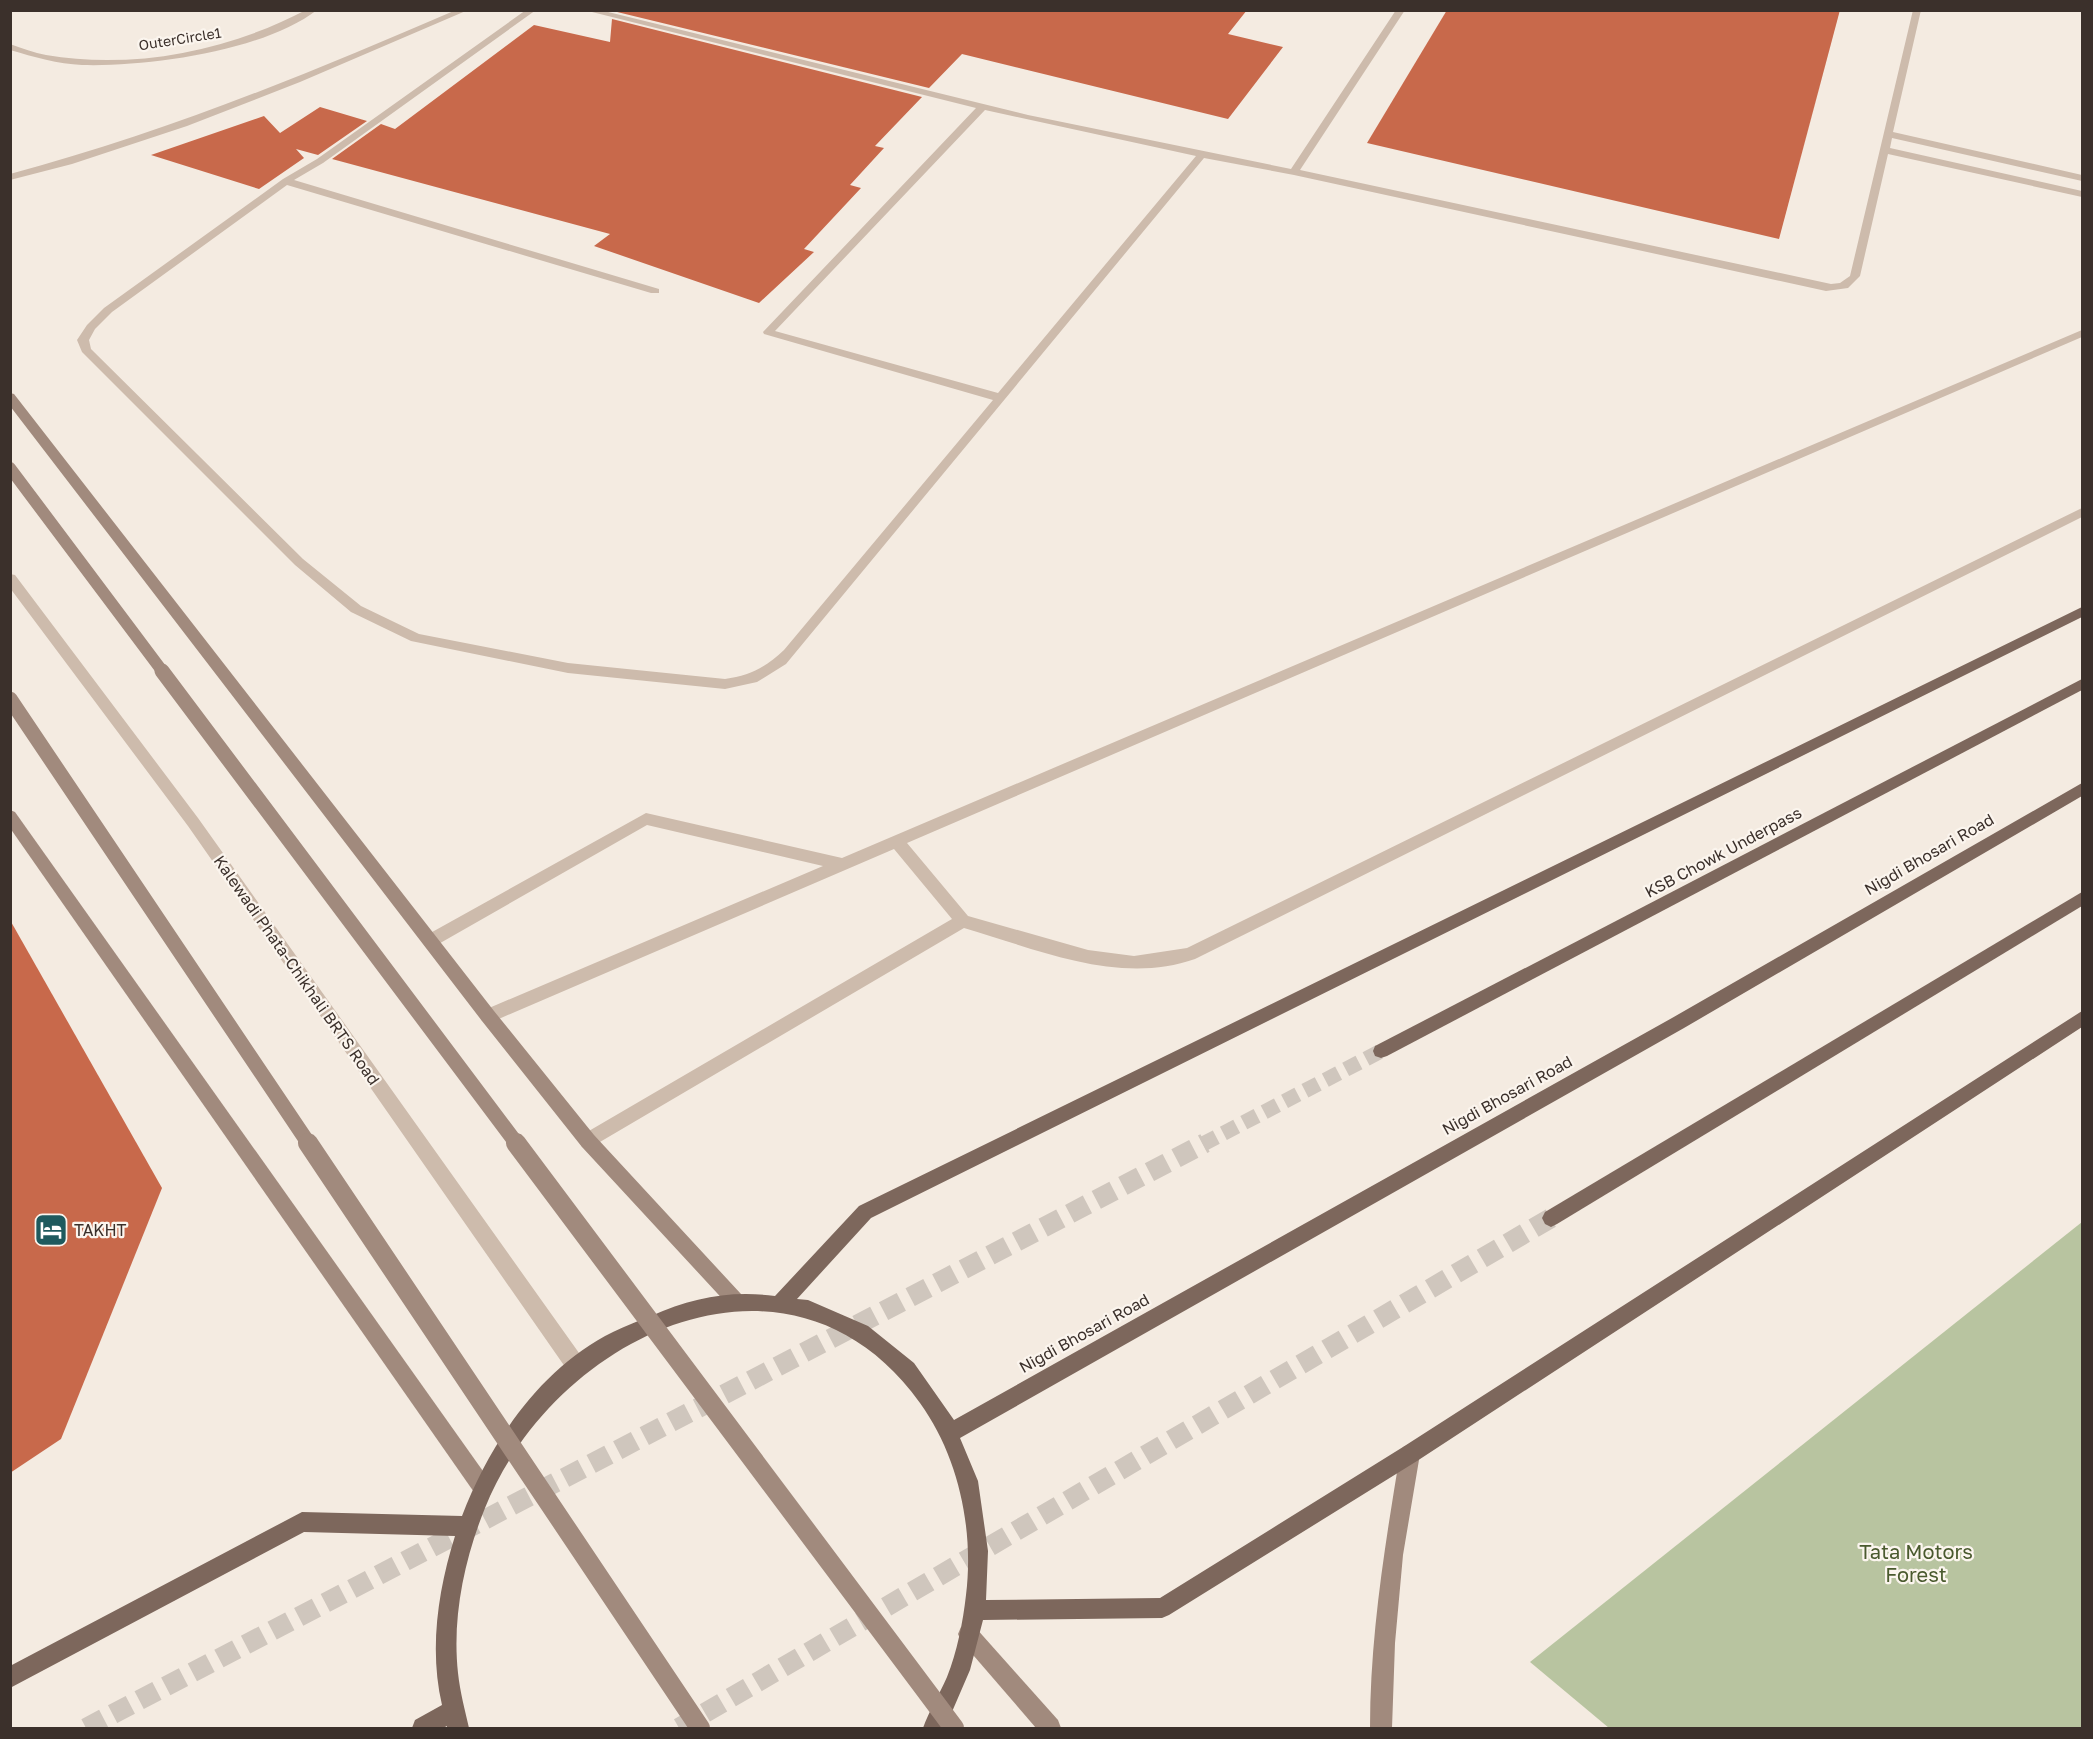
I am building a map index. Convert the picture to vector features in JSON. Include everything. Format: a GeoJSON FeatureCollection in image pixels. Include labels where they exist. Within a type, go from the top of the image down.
{"type":"FeatureCollection","features":[{"type":"Feature","properties":{"kind":"main road"},"geometry":{"type":"LineString","coordinates":[[10,397],[488,1016],[588,1141],[735,1300]]}},
{"type":"Feature","properties":{"kind":"main road"},"geometry":{"type":"LineString","coordinates":[[10,468],[954,1728]]}},
{"type":"Feature","properties":{"kind":"main road"},"geometry":{"type":"LineString","coordinates":[[781,1303],[866,1212],[2082,612]]}},
{"type":"Feature","properties":{"kind":"main road","name":"KSB Chowk Underpass"},"geometry":{"type":"LineString","coordinates":[[1381,1051],[2082,684]]}},
{"type":"Feature","properties":{"kind":"main road"},"geometry":{"type":"LineString","coordinates":[[10,699],[700,1728]]}},
{"type":"Feature","properties":{"kind":"main road","name":"Nigdi Bhosari Road"},"geometry":{"type":"LineString","coordinates":[[950,1433],[1678,1023],[2082,789]]}},
{"type":"Feature","properties":{"kind":"main road"},"geometry":{"type":"LineString","coordinates":[[10,816],[483,1488]]}},
{"type":"Feature","properties":{"kind":"main road"},"geometry":{"type":"LineString","coordinates":[[1551,1218],[2082,898]]}},
{"type":"Feature","properties":{"kind":"main road"},"geometry":{"type":"LineString","coordinates":[[974,1610],[1161,1608],[1410,1454],[2082,1018]]}},
{"type":"Feature","properties":{"kind":"main road"},"geometry":{"type":"LineString","coordinates":[[423,1728],[456,1720],[446,1642],[451,1583],[466,1527],[483,1488],[520,1425],[558,1383],[599,1350],[643,1325],[689,1308],[735,1300],[781,1303],[825,1314],[865,1333],[902,1362],[933,1399],[957,1445],[971,1495],[978,1551],[974,1610],[959,1671],[934,1728]]}},
{"type":"Feature","properties":{"kind":"main road"},"geometry":{"type":"LineString","coordinates":[[1381,1728],[1385,1643],[1393,1555],[1410,1454]]}},
{"type":"Feature","properties":{"kind":"main road"},"geometry":{"type":"LineString","coordinates":[[10,1678],[302,1522],[466,1527]]}},
{"type":"Feature","properties":{"kind":"main road"},"geometry":{"type":"LineString","coordinates":[[968,1634],[1050,1728]]}},
{"type":"Feature","properties":{"kind":"lane","name":"OuterCircle1"},"geometry":{"type":"LineString","coordinates":[[10,47],[29,55],[91,62],[162,58],[235,43],[298,20],[313,10]]}},
{"type":"Feature","properties":{"kind":"lane"},"geometry":{"type":"LineString","coordinates":[[10,177],[74,162],[251,100],[464,10]]}},
{"type":"Feature","properties":{"kind":"lane"},"geometry":{"type":"LineString","coordinates":[[532,10],[320,161],[286,181],[108,310],[91,327],[83,340],[86,350],[306,568],[356,609],[416,638],[568,668],[725,684],[748,681],[769,672],[789,654],[1202,155]]}},
{"type":"Feature","properties":{"kind":"lane"},"geometry":{"type":"LineString","coordinates":[[588,10],[983,107],[1839,289],[1850,284],[1855,276],[1917,10]]}},
{"type":"Feature","properties":{"kind":"lane"},"geometry":{"type":"LineString","coordinates":[[1294,172],[1401,10]]}},
{"type":"Feature","properties":{"kind":"lane"},"geometry":{"type":"LineString","coordinates":[[983,107],[768,332],[1001,398]]}},
{"type":"Feature","properties":{"kind":"lane"},"geometry":{"type":"LineString","coordinates":[[1888,134],[2082,178]]}},
{"type":"Feature","properties":{"kind":"lane"},"geometry":{"type":"LineString","coordinates":[[1885,150],[2082,194]]}},
{"type":"Feature","properties":{"kind":"lane"},"geometry":{"type":"LineString","coordinates":[[286,181],[655,291]]}},
{"type":"Feature","properties":{"kind":"lane"},"geometry":{"type":"LineString","coordinates":[[488,1016],[2082,333]]}},
{"type":"Feature","properties":{"kind":"lane"},"geometry":{"type":"LineString","coordinates":[[896,841],[963,921],[1088,957],[1134,963],[1189,954],[1775,666],[2082,512]]}},
{"type":"Feature","properties":{"kind":"lane","name":"Kalewadi Phata-Chikhali BRTS Road"},"geometry":{"type":"LineString","coordinates":[[10,578],[192,822],[577,1367]]}},
{"type":"Feature","properties":{"kind":"lane"},"geometry":{"type":"LineString","coordinates":[[430,940],[646,819],[843,864]]}},
{"type":"Feature","properties":{"kind":"lane"},"geometry":{"type":"LineString","coordinates":[[588,1141],[963,921]]}},
{"type":"Feature","properties":{"kind":"green space","name":"Tata Motors Forest"},"geometry":{"type":"Polygon","coordinates":[[[2082,1222],[2082,1728],[1609,1728],[1530,1662],[2082,1222]]]}},
{"type":"Feature","properties":{"kind":"building"},"geometry":{"type":"Polygon","coordinates":[[[1247,10],[1228,34],[1283,47],[1228,119],[962,54],[929,88],[613,11],[1247,10]]]}},
{"type":"Feature","properties":{"kind":"building"},"geometry":{"type":"Polygon","coordinates":[[[1447,10],[1840,10],[1779,239],[1367,143],[1447,10]]]}},
{"type":"Feature","properties":{"kind":"building"},"geometry":{"type":"Polygon","coordinates":[[[612,19],[922,97],[875,146],[884,148],[850,185],[861,188],[804,249],[814,252],[759,303],[594,246],[610,234],[332,159],[381,124],[395,129],[534,25],[610,42],[612,19]]]}},
{"type":"Feature","properties":{"kind":"building"},"geometry":{"type":"Polygon","coordinates":[[[320,107],[367,121],[318,155],[296,149],[304,158],[259,189],[151,155],[264,116],[280,133],[320,107]]]}},
{"type":"Feature","properties":{"kind":"building"},"geometry":{"type":"Polygon","coordinates":[[[10,920],[162,1188],[61,1439],[10,1473],[10,920]]]}},
{"type":"Feature","properties":{"kind":"tunnel"},"geometry":{"type":"LineString","coordinates":[[1203,1144],[1381,1051]]}},
{"type":"Feature","properties":{"kind":"tunnel"},"geometry":{"type":"LineString","coordinates":[[86,1728],[1205,1143]]}},
{"type":"Feature","properties":{"kind":"tunnel"},"geometry":{"type":"LineString","coordinates":[[679,1728],[1551,1218]]}},
{"type":"Feature","properties":{"kind":"place","name":"TAKHT"},"geometry":{"type":"Point","coordinates":[51,1230]}}]}
